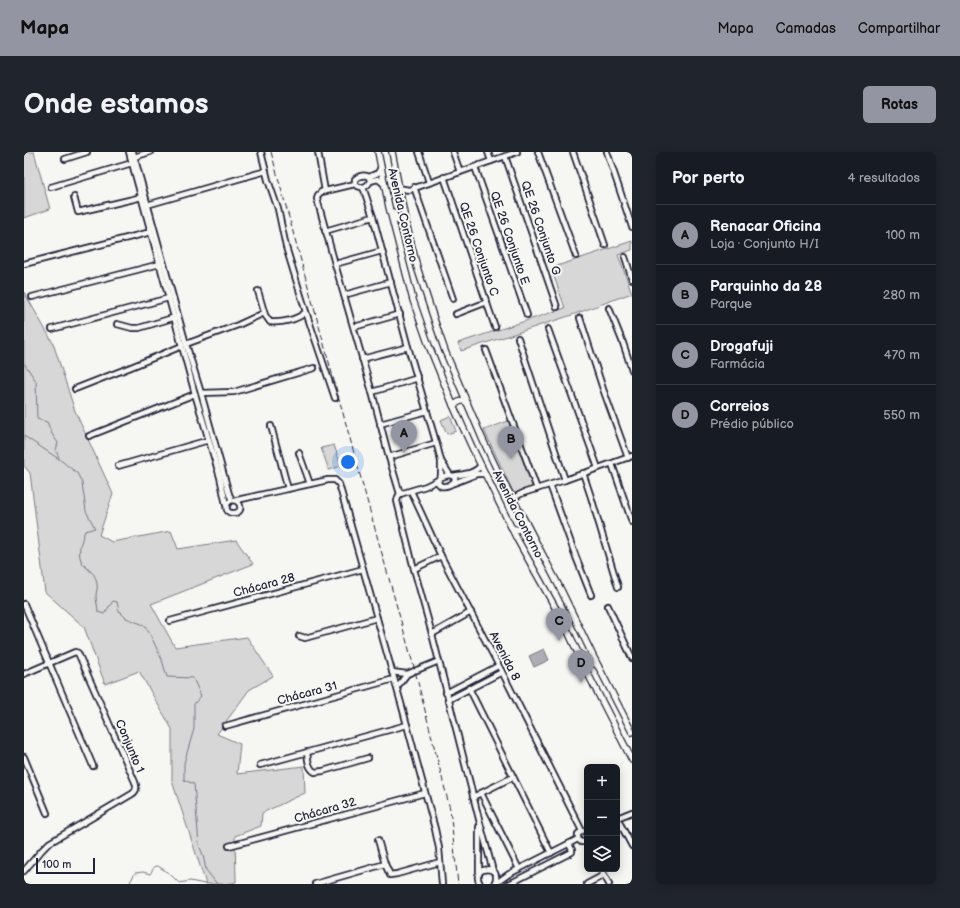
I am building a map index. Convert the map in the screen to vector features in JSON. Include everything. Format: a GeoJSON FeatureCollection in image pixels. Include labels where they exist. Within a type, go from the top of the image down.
{"type":"FeatureCollection","features":[{"type":"Feature","properties":{"kind":"main road","name":"Avenida Contorno"},"geometry":{"type":"LineString","coordinates":[[378,152],[389,207],[413,300],[429,346],[453,405],[470,445],[528,559],[565,625],[579,657],[632,760]]}},
{"type":"Feature","properties":{"kind":"main road","name":"Avenida Contorno"},"geometry":{"type":"LineString","coordinates":[[392,152],[398,188],[417,267],[437,329],[467,404],[498,472],[561,590],[632,732]]}},
{"type":"Feature","properties":{"kind":"main road"},"geometry":{"type":"LineString","coordinates":[[389,207],[393,211],[397,220],[399,221],[405,219]]}},
{"type":"Feature","properties":{"kind":"main road"},"geometry":{"type":"LineString","coordinates":[[453,405],[461,400],[467,404]]}},
{"type":"Feature","properties":{"kind":"main road"},"geometry":{"type":"LineString","coordinates":[[512,528],[517,530],[522,529],[526,523]]}},
{"type":"Feature","properties":{"kind":"main road"},"geometry":{"type":"LineString","coordinates":[[579,657],[586,660],[590,658],[592,654]]}},
{"type":"Feature","properties":{"kind":"main road"},"geometry":{"type":"LineString","coordinates":[[586,670],[586,666],[590,663],[594,663],[598,666]]}},
{"type":"Feature","properties":{"kind":"street"},"geometry":{"type":"LineString","coordinates":[[65,158],[87,152]]}},
{"type":"Feature","properties":{"kind":"street"},"geometry":{"type":"LineString","coordinates":[[129,152],[169,298],[176,317]]}},
{"type":"Feature","properties":{"kind":"street"},"geometry":{"type":"LineString","coordinates":[[150,152],[134,154],[184,345],[195,394],[228,510],[230,513],[234,514],[256,497]]}},
{"type":"Feature","properties":{"kind":"street"},"geometry":{"type":"LineString","coordinates":[[261,152],[268,180],[278,209],[286,247],[335,398]]}},
{"type":"Feature","properties":{"kind":"street"},"geometry":{"type":"LineString","coordinates":[[318,152],[324,191]]}},
{"type":"Feature","properties":{"kind":"street"},"geometry":{"type":"LineString","coordinates":[[419,152],[429,182]]}},
{"type":"Feature","properties":{"kind":"street"},"geometry":{"type":"LineString","coordinates":[[453,152],[460,172]]}},
{"type":"Feature","properties":{"kind":"street"},"geometry":{"type":"LineString","coordinates":[[488,152],[491,161]]}},
{"type":"Feature","properties":{"kind":"street"},"geometry":{"type":"LineString","coordinates":[[401,200],[405,193],[414,187],[517,152]]}},
{"type":"Feature","properties":{"kind":"street"},"geometry":{"type":"LineString","coordinates":[[538,152],[576,256]]}},
{"type":"Feature","properties":{"kind":"street"},"geometry":{"type":"LineString","coordinates":[[573,152],[605,245]]}},
{"type":"Feature","properties":{"kind":"street"},"geometry":{"type":"LineString","coordinates":[[607,152],[632,227]]}},
{"type":"Feature","properties":{"kind":"street","name":"QE 26 Conjunto G"},"geometry":{"type":"LineString","coordinates":[[505,156],[557,307]]}},
{"type":"Feature","properties":{"kind":"street"},"geometry":{"type":"LineString","coordinates":[[51,187],[132,163]]}},
{"type":"Feature","properties":{"kind":"street","name":"QE 26 Conjunto E"},"geometry":{"type":"LineString","coordinates":[[475,166],[527,316]]}},
{"type":"Feature","properties":{"kind":"street"},"geometry":{"type":"LineString","coordinates":[[381,167],[378,173],[369,179],[368,185],[360,187],[355,184],[324,191],[321,192],[317,199],[400,494]]}},
{"type":"Feature","properties":{"kind":"street"},"geometry":{"type":"LineString","coordinates":[[147,204],[266,171]]}},
{"type":"Feature","properties":{"kind":"street"},"geometry":{"type":"LineString","coordinates":[[355,184],[355,179],[365,176],[369,179],[378,179],[384,184]]}},
{"type":"Feature","properties":{"kind":"street","name":"QE 26 Conjunto C"},"geometry":{"type":"LineString","coordinates":[[444,177],[496,327]]}},
{"type":"Feature","properties":{"kind":"street"},"geometry":{"type":"LineString","coordinates":[[363,187],[373,218],[408,347],[428,411],[441,461],[440,478],[438,483],[441,486]]}},
{"type":"Feature","properties":{"kind":"street"},"geometry":{"type":"LineString","coordinates":[[414,187],[453,299]]}},
{"type":"Feature","properties":{"kind":"street"},"geometry":{"type":"LineString","coordinates":[[398,188],[409,190]]}},
{"type":"Feature","properties":{"kind":"street"},"geometry":{"type":"LineString","coordinates":[[74,197],[78,212],[142,197]]}},
{"type":"Feature","properties":{"kind":"street"},"geometry":{"type":"LineString","coordinates":[[325,231],[373,218]]}},
{"type":"Feature","properties":{"kind":"street"},"geometry":{"type":"LineString","coordinates":[[24,264],[151,232]]}},
{"type":"Feature","properties":{"kind":"street"},"geometry":{"type":"LineString","coordinates":[[335,264],[382,250]]}},
{"type":"Feature","properties":{"kind":"street"},"geometry":{"type":"LineString","coordinates":[[625,257],[632,279]]}},
{"type":"Feature","properties":{"kind":"street"},"geometry":{"type":"LineString","coordinates":[[32,297],[160,264]]}},
{"type":"Feature","properties":{"kind":"street"},"geometry":{"type":"LineString","coordinates":[[344,295],[391,282]]}},
{"type":"Feature","properties":{"kind":"street"},"geometry":{"type":"LineString","coordinates":[[258,291],[264,313],[269,321],[281,322],[302,315],[306,312]]}},
{"type":"Feature","properties":{"kind":"street"},"geometry":{"type":"LineString","coordinates":[[52,329],[169,298]]}},
{"type":"Feature","properties":{"kind":"street"},"geometry":{"type":"LineString","coordinates":[[456,314],[487,302]]}},
{"type":"Feature","properties":{"kind":"street"},"geometry":{"type":"LineString","coordinates":[[609,308],[632,370]]}},
{"type":"Feature","properties":{"kind":"street"},"geometry":{"type":"LineString","coordinates":[[74,389],[238,325],[264,313]]}},
{"type":"Feature","properties":{"kind":"street"},"geometry":{"type":"LineString","coordinates":[[354,327],[400,314]]}},
{"type":"Feature","properties":{"kind":"street"},"geometry":{"type":"LineString","coordinates":[[117,324],[136,328],[176,317]]}},
{"type":"Feature","properties":{"kind":"street"},"geometry":{"type":"LineString","coordinates":[[513,498],[630,457],[603,389],[580,318]]}},
{"type":"Feature","properties":{"kind":"street"},"geometry":{"type":"LineString","coordinates":[[548,329],[598,468]]}},
{"type":"Feature","properties":{"kind":"street"},"geometry":{"type":"LineString","coordinates":[[518,338],[565,480]]}},
{"type":"Feature","properties":{"kind":"street"},"geometry":{"type":"LineString","coordinates":[[184,345],[201,393],[229,494],[240,504],[240,509]]}},
{"type":"Feature","properties":{"kind":"street"},"geometry":{"type":"LineString","coordinates":[[362,359],[408,347]]}},
{"type":"Feature","properties":{"kind":"street"},"geometry":{"type":"LineString","coordinates":[[486,350],[537,489]]}},
{"type":"Feature","properties":{"kind":"street"},"geometry":{"type":"LineString","coordinates":[[201,393],[234,392],[314,368]]}},
{"type":"Feature","properties":{"kind":"street"},"geometry":{"type":"LineString","coordinates":[[372,392],[418,378]]}},
{"type":"Feature","properties":{"kind":"street"},"geometry":{"type":"LineString","coordinates":[[89,436],[195,394]]}},
{"type":"Feature","properties":{"kind":"street"},"geometry":{"type":"LineString","coordinates":[[380,424],[428,411]]}},
{"type":"Feature","properties":{"kind":"street"},"geometry":{"type":"LineString","coordinates":[[271,426],[288,489]]}},
{"type":"Feature","properties":{"kind":"street"},"geometry":{"type":"LineString","coordinates":[[118,466],[209,440]]}},
{"type":"Feature","properties":{"kind":"street"},"geometry":{"type":"LineString","coordinates":[[389,457],[436,443]]}},
{"type":"Feature","properties":{"kind":"street"},"geometry":{"type":"LineString","coordinates":[[299,452],[310,484]]}},
{"type":"Feature","properties":{"kind":"street"},"geometry":{"type":"LineString","coordinates":[[441,461],[455,479],[454,483]]}},
{"type":"Feature","properties":{"kind":"street"},"geometry":{"type":"LineString","coordinates":[[612,464],[632,522]]}},
{"type":"Feature","properties":{"kind":"street"},"geometry":{"type":"LineString","coordinates":[[481,465],[472,472],[440,478],[426,486],[400,494],[397,499],[473,797],[496,878],[495,884],[501,882],[508,874],[578,839]]}},
{"type":"Feature","properties":{"kind":"street"},"geometry":{"type":"LineString","coordinates":[[582,473],[591,497],[618,587]]}},
{"type":"Feature","properties":{"kind":"street"},"geometry":{"type":"LineString","coordinates":[[426,486],[445,487],[477,474],[485,474]]}},
{"type":"Feature","properties":{"kind":"street"},"geometry":{"type":"LineString","coordinates":[[227,506],[227,503],[235,500],[256,497],[310,484],[332,480],[335,480],[339,484],[397,687],[425,793],[436,836],[442,884]]}},
{"type":"Feature","properties":{"kind":"street"},"geometry":{"type":"LineString","coordinates":[[550,485],[591,595]]}},
{"type":"Feature","properties":{"kind":"street","name":"Avenida 8"},"geometry":{"type":"LineString","coordinates":[[411,491],[441,556],[502,672],[582,831]]}},
{"type":"Feature","properties":{"kind":"street"},"geometry":{"type":"LineString","coordinates":[[414,569],[441,556]]}},
{"type":"Feature","properties":{"kind":"street","name":"Chácara 28"},"geometry":{"type":"LineString","coordinates":[[170,621],[364,569]]}},
{"type":"Feature","properties":{"kind":"street"},"geometry":{"type":"LineString","coordinates":[[24,604],[93,766]]}},
{"type":"Feature","properties":{"kind":"street"},"geometry":{"type":"LineString","coordinates":[[608,606],[632,658]]}},
{"type":"Feature","properties":{"kind":"street"},"geometry":{"type":"LineString","coordinates":[[432,634],[471,612]]}},
{"type":"Feature","properties":{"kind":"street"},"geometry":{"type":"LineString","coordinates":[[300,636],[304,638],[377,618]]}},
{"type":"Feature","properties":{"kind":"street","name":"Conjunto 1"},"geometry":{"type":"LineString","coordinates":[[24,871],[49,843],[132,794],[136,789],[135,782],[78,652],[49,664]]}},
{"type":"Feature","properties":{"kind":"street"},"geometry":{"type":"LineString","coordinates":[[392,672],[407,674],[439,661]]}},
{"type":"Feature","properties":{"kind":"street"},"geometry":{"type":"LineString","coordinates":[[24,674],[49,664]]}},
{"type":"Feature","properties":{"kind":"street"},"geometry":{"type":"LineString","coordinates":[[446,693],[498,666]]}},
{"type":"Feature","properties":{"kind":"street"},"geometry":{"type":"LineString","coordinates":[[448,700],[502,672]]}},
{"type":"Feature","properties":{"kind":"street"},"geometry":{"type":"LineString","coordinates":[[397,687],[407,674]]}},
{"type":"Feature","properties":{"kind":"street"},"geometry":{"type":"LineString","coordinates":[[480,676],[483,681]]}},
{"type":"Feature","properties":{"kind":"street","name":"Chácara 31"},"geometry":{"type":"LineString","coordinates":[[225,726],[394,679]]}},
{"type":"Feature","properties":{"kind":"street"},"geometry":{"type":"LineString","coordinates":[[463,684],[468,689],[551,853]]}},
{"type":"Feature","properties":{"kind":"street"},"geometry":{"type":"LineString","coordinates":[[260,765],[407,725]]}},
{"type":"Feature","properties":{"kind":"street"},"geometry":{"type":"LineString","coordinates":[[307,752],[310,766],[316,772],[368,758]]}},
{"type":"Feature","properties":{"kind":"street"},"geometry":{"type":"LineString","coordinates":[[24,757],[48,813]]}},
{"type":"Feature","properties":{"kind":"street"},"geometry":{"type":"LineString","coordinates":[[473,797],[513,777]]}},
{"type":"Feature","properties":{"kind":"street","name":"Chácara 32"},"geometry":{"type":"LineString","coordinates":[[229,846],[425,793]]}},
{"type":"Feature","properties":{"kind":"street"},"geometry":{"type":"LineString","coordinates":[[481,793],[519,869]]}},
{"type":"Feature","properties":{"kind":"street"},"geometry":{"type":"LineString","coordinates":[[620,817],[632,812]]}},
{"type":"Feature","properties":{"kind":"street"},"geometry":{"type":"LineString","coordinates":[[480,823],[478,880],[480,884]]}},
{"type":"Feature","properties":{"kind":"street"},"geometry":{"type":"LineString","coordinates":[[620,824],[632,846]]}},
{"type":"Feature","properties":{"kind":"street"},"geometry":{"type":"LineString","coordinates":[[578,839],[578,834],[582,831]]}},
{"type":"Feature","properties":{"kind":"street"},"geometry":{"type":"LineString","coordinates":[[578,839],[581,842],[584,842]]}},
{"type":"Feature","properties":{"kind":"street"},"geometry":{"type":"LineString","coordinates":[[378,840],[385,864],[389,874],[391,875],[440,862]]}},
{"type":"Feature","properties":{"kind":"street"},"geometry":{"type":"LineString","coordinates":[[509,884],[572,852],[569,844]]}},
{"type":"Feature","properties":{"kind":"street"},"geometry":{"type":"LineString","coordinates":[[315,884],[385,864]]}},
{"type":"Feature","properties":{"kind":"street"},"geometry":{"type":"LineString","coordinates":[[479,874],[485,869],[488,869],[494,872],[508,874]]}},
{"type":"Feature","properties":{"kind":"street"},"geometry":{"type":"LineString","coordinates":[[602,872],[609,884]]}},
{"type":"Feature","properties":{"kind":"street"},"geometry":{"type":"LineString","coordinates":[[586,884],[604,875]]}},
{"type":"Feature","properties":{"kind":"shaded area"},"geometry":{"type":"Polygon","coordinates":[[[24,152],[34,152],[50,209],[24,218],[24,152]]]}},
{"type":"Feature","properties":{"kind":"shaded area"},"geometry":{"type":"Polygon","coordinates":[[[632,241],[632,250],[618,255],[632,293],[572,315],[461,351],[458,343],[565,308],[551,268],[632,241]]]}},
{"type":"Feature","properties":{"kind":"shaded area"},"geometry":{"type":"Polygon","coordinates":[[[24,292],[53,343],[75,411],[113,494],[99,535],[112,542],[171,531],[178,549],[236,540],[253,564],[151,604],[175,647],[247,637],[273,676],[249,690],[217,734],[240,744],[237,774],[304,766],[305,793],[262,813],[261,826],[235,836],[236,882],[226,884],[206,884],[172,781],[172,729],[139,671],[105,684],[84,627],[45,592],[30,473],[24,466],[24,292]]]}},
{"type":"Feature","properties":{"kind":"shaded area"},"geometry":{"type":"Polygon","coordinates":[[[450,416],[456,431],[447,434],[441,420],[450,416]]]}},
{"type":"Feature","properties":{"kind":"shaded area"},"geometry":{"type":"Polygon","coordinates":[[[511,420],[534,487],[514,494],[484,430],[511,420]]]}},
{"type":"Feature","properties":{"kind":"shaded area"},"geometry":{"type":"Polygon","coordinates":[[[334,445],[341,466],[329,470],[321,448],[334,445]]]}},
{"type":"Feature","properties":{"kind":"shaded area"},"geometry":{"type":"Polygon","coordinates":[[[544,649],[549,660],[534,667],[529,656],[544,649]]]}},
{"type":"Feature","properties":{"kind":"waterway"},"geometry":{"type":"LineString","coordinates":[[24,363],[36,381],[37,419],[47,422],[58,443],[56,450],[59,458]]}},
{"type":"Feature","properties":{"kind":"waterway"},"geometry":{"type":"LineString","coordinates":[[24,436],[77,473],[82,483],[86,511],[95,528],[85,531],[80,548],[80,556],[83,564],[94,575],[96,580],[98,612],[104,614],[113,601],[117,602],[119,611],[126,618],[144,625],[150,634],[162,660],[167,677],[193,678],[201,696],[194,704],[194,729],[184,763],[184,780],[194,784],[199,845],[206,870],[217,884]]}},
{"type":"Feature","properties":{"kind":"waterway"},"geometry":{"type":"LineString","coordinates":[[129,884],[135,873],[143,872],[150,874],[156,866],[170,874],[179,883],[190,881],[205,884]]}},
{"type":"Feature","properties":{"kind":"railway"},"geometry":{"type":"LineString","coordinates":[[271,152],[415,671],[450,809],[458,884]]}},
{"type":"Feature","properties":{"kind":"place","name":"Renacar Oficina"},"geometry":{"type":"Point","coordinates":[404,453]}},
{"type":"Feature","properties":{"kind":"place","name":"Parquinho da 28"},"geometry":{"type":"Point","coordinates":[511,459]}},
{"type":"Feature","properties":{"kind":"place","name":"Drogafuji"},"geometry":{"type":"Point","coordinates":[559,641]}},
{"type":"Feature","properties":{"kind":"place","name":"Correios"},"geometry":{"type":"Point","coordinates":[581,683]}}]}
